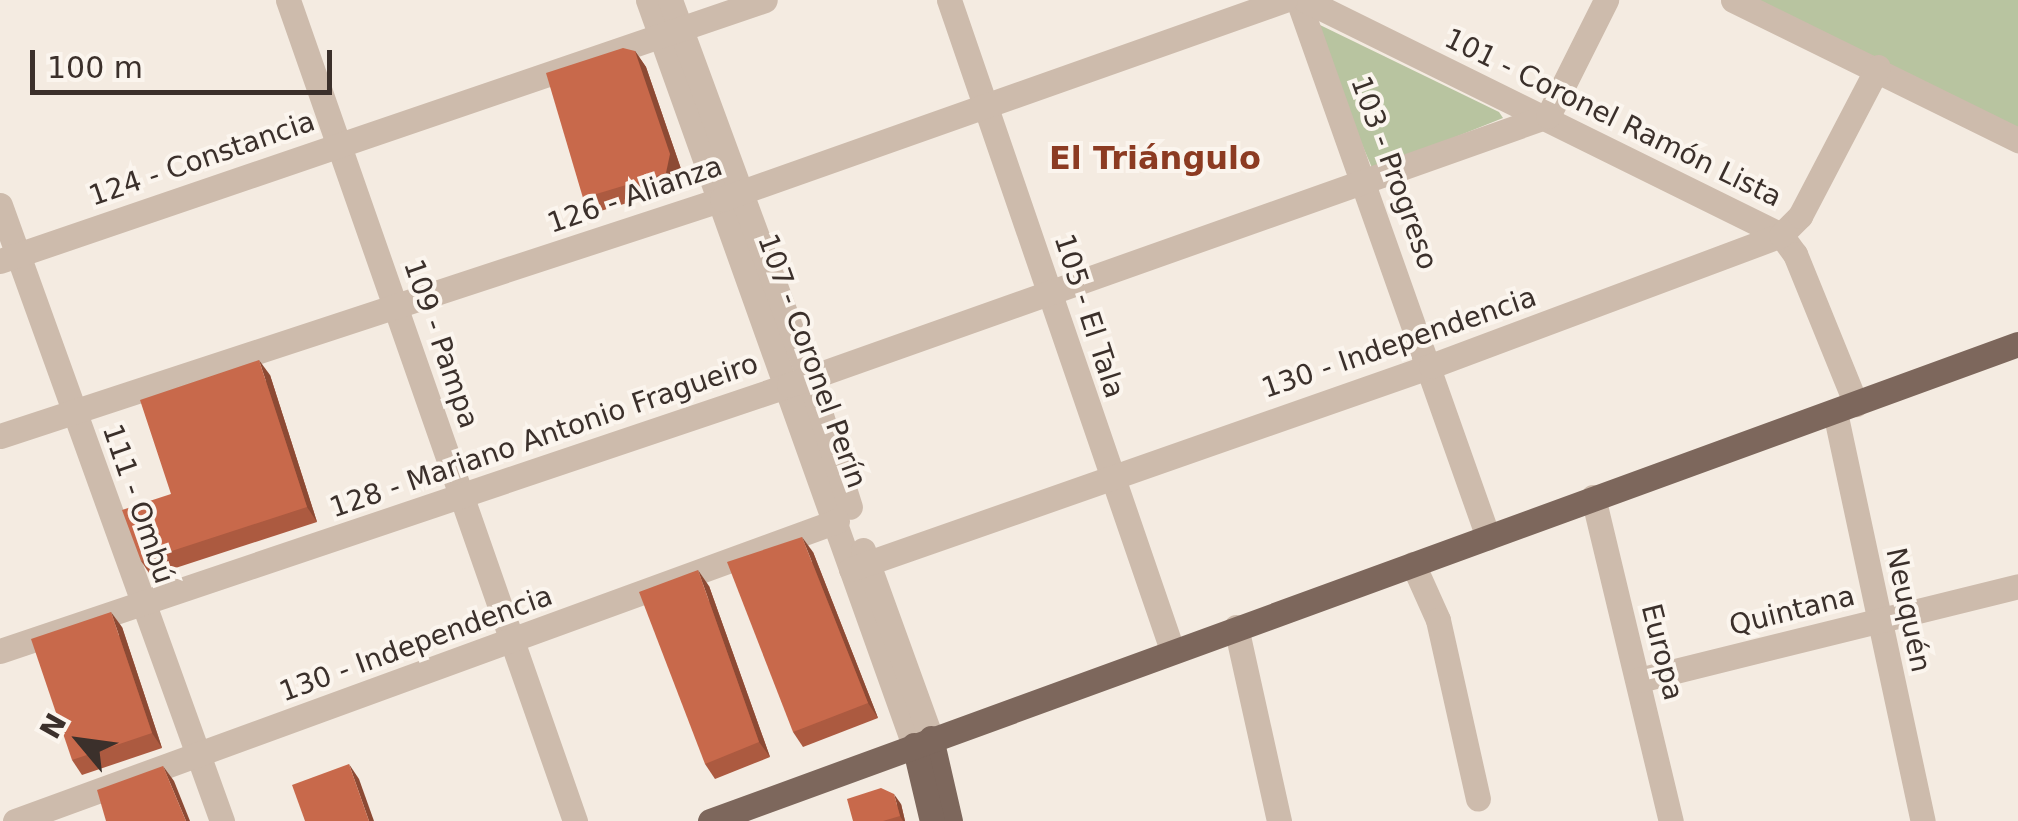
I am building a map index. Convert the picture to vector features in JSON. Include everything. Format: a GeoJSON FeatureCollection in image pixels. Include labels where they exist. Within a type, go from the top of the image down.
{"type":"FeatureCollection","features":[{"type":"Feature","properties":{"kind":"main road"},"geometry":{"type":"LineString","coordinates":[[710,821],[2018,344]]}},
{"type":"Feature","properties":{"kind":"main road"},"geometry":{"type":"LineString","coordinates":[[923,742],[932,821]]}},
{"type":"Feature","properties":{"kind":"main road"},"geometry":{"type":"LineString","coordinates":[[923,742],[950,821]]}},
{"type":"Feature","properties":{"kind":"street","name":"109 - Pampa"},"geometry":{"type":"LineString","coordinates":[[288,0],[398,306],[509,644],[575,821]]}},
{"type":"Feature","properties":{"kind":"street","name":"107 - Coronel Perín"},"geometry":{"type":"LineString","coordinates":[[648,0],[671,32],[732,196],[923,742]]}},
{"type":"Feature","properties":{"kind":"street","name":"107 - Coronel Perín"},"geometry":{"type":"LineString","coordinates":[[670,0],[671,32]]}},
{"type":"Feature","properties":{"kind":"street","name":"124 - Constancia"},"geometry":{"type":"LineString","coordinates":[[9,258],[338,142],[765,0]]}},
{"type":"Feature","properties":{"kind":"street","name":"105 - El Tala"},"geometry":{"type":"LineString","coordinates":[[949,0],[1172,650]]}},
{"type":"Feature","properties":{"kind":"street","name":"126 - Alianza"},"geometry":{"type":"LineString","coordinates":[[0,436],[732,196],[1285,0]]}},
{"type":"Feature","properties":{"kind":"street","name":"101 - Coronel Ramón Lista"},"geometry":{"type":"LineString","coordinates":[[1302,0],[1548,116],[1780,235],[1795,254],[1845,408]]}},
{"type":"Feature","properties":{"kind":"street","name":"103 - Progreso"},"geometry":{"type":"LineString","coordinates":[[1302,0],[1488,537]]}},
{"type":"Feature","properties":{"kind":"street"},"geometry":{"type":"LineString","coordinates":[[1548,116],[1606,0]]}},
{"type":"Feature","properties":{"kind":"street"},"geometry":{"type":"LineString","coordinates":[[1733,0],[1878,67],[2018,140]]}},
{"type":"Feature","properties":{"kind":"street"},"geometry":{"type":"LineString","coordinates":[[1780,235],[1800,216],[1878,67]]}},
{"type":"Feature","properties":{"kind":"street","name":"128 - Mariano Antonio Fragueiro"},"geometry":{"type":"LineString","coordinates":[[0,651],[1051,294],[1548,116]]}},
{"type":"Feature","properties":{"kind":"street","name":"111 - Ombú"},"geometry":{"type":"LineString","coordinates":[[0,205],[9,258],[75,410],[140,602],[222,821]]}},
{"type":"Feature","properties":{"kind":"street","name":"130 - Independencia"},"geometry":{"type":"LineString","coordinates":[[859,566],[1111,474],[1431,366],[1780,235]]}},
{"type":"Feature","properties":{"kind":"street","name":"107 - Coronel Perín"},"geometry":{"type":"LineString","coordinates":[[799,381],[838,521],[859,566]]}},
{"type":"Feature","properties":{"kind":"street","name":"Neuquén"},"geometry":{"type":"LineString","coordinates":[[1845,408],[1880,619],[1923,821]]}},
{"type":"Feature","properties":{"kind":"street","name":"Europa"},"geometry":{"type":"LineString","coordinates":[[1593,497],[1672,821]]}},
{"type":"Feature","properties":{"kind":"street","name":"130 - Independencia"},"geometry":{"type":"LineString","coordinates":[[15,821],[838,521]]}},
{"type":"Feature","properties":{"kind":"street"},"geometry":{"type":"LineString","coordinates":[[1413,564],[1438,620],[1478,799]]}},
{"type":"Feature","properties":{"kind":"street","name":"Quintana"},"geometry":{"type":"LineString","coordinates":[[1639,680],[2018,586]]}},
{"type":"Feature","properties":{"kind":"street"},"geometry":{"type":"LineString","coordinates":[[1236,627],[1278,821]]}},
{"type":"Feature","properties":{"kind":"green space"},"geometry":{"type":"Polygon","coordinates":[[[1751,0],[2018,0],[2018,128],[1751,0]]]}},
{"type":"Feature","properties":{"kind":"green space"},"geometry":{"type":"Polygon","coordinates":[[[1320,25],[1499,112],[1503,118],[1373,170],[1315,36],[1320,25]]]}},
{"type":"Feature","properties":{"kind":"building"},"geometry":{"type":"Polygon","coordinates":[[[623,48],[635,51],[670,154],[666,173],[583,198],[546,73],[623,48]]]}},
{"type":"Feature","properties":{"kind":"building"},"geometry":{"type":"Polygon","coordinates":[[[259,360],[307,507],[141,561],[122,510],[171,494],[140,400],[259,360]]]}},
{"type":"Feature","properties":{"kind":"building"},"geometry":{"type":"Polygon","coordinates":[[[802,537],[868,703],[793,732],[727,562],[802,537]]]}},
{"type":"Feature","properties":{"kind":"building"},"geometry":{"type":"Polygon","coordinates":[[[698,570],[759,742],[705,764],[639,592],[698,570]]]}},
{"type":"Feature","properties":{"kind":"building"},"geometry":{"type":"Polygon","coordinates":[[[111,612],[152,733],[72,760],[31,639],[111,612]]]}},
{"type":"Feature","properties":{"kind":"building"},"geometry":{"type":"Polygon","coordinates":[[[349,764],[369,821],[305,821],[292,785],[349,764]]]}},
{"type":"Feature","properties":{"kind":"building"},"geometry":{"type":"Polygon","coordinates":[[[163,766],[186,821],[106,821],[97,790],[163,766]]]}},
{"type":"Feature","properties":{"kind":"building"},"geometry":{"type":"Polygon","coordinates":[[[881,788],[894,794],[900,816],[883,821],[853,821],[847,799],[881,788]]]}},
{"type":"Feature","properties":{"kind":"district","name":"El Triángulo"},"geometry":{"type":"Point","coordinates":[1155,158]}}]}
